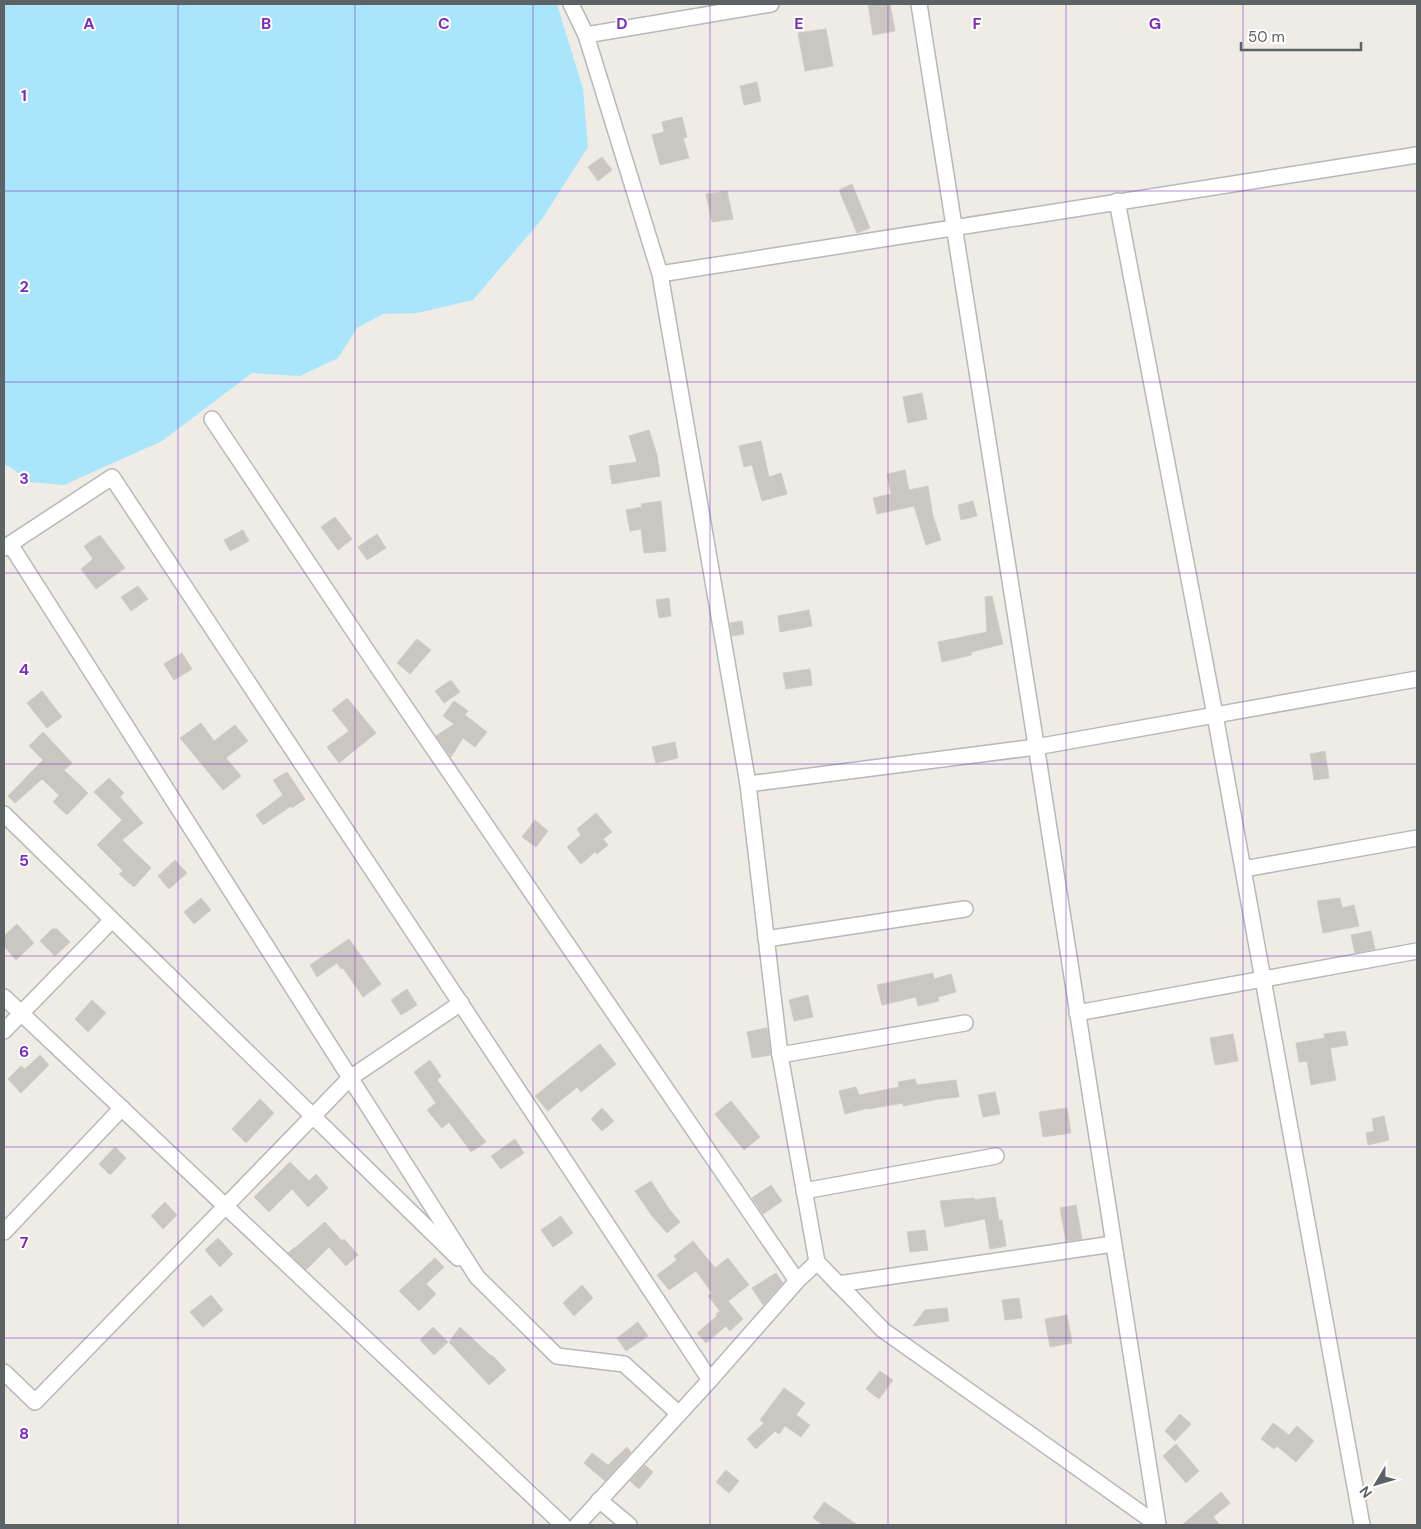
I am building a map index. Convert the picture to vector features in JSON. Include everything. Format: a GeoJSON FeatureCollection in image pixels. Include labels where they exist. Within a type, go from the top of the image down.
{"type":"FeatureCollection","features":[{"type":"Feature","properties":{"kind":"street"},"geometry":{"type":"LineString","coordinates":[[571,4],[586,35],[660,274],[748,784],[780,1055],[817,1262],[883,1330],[1158,1525]]}},
{"type":"Feature","properties":{"kind":"street"},"geometry":{"type":"LineString","coordinates":[[586,35],[771,4]]}},
{"type":"Feature","properties":{"kind":"street"},"geometry":{"type":"LineString","coordinates":[[919,4],[1158,1525]]}},
{"type":"Feature","properties":{"kind":"street"},"geometry":{"type":"LineString","coordinates":[[660,274],[1417,155]]}},
{"type":"Feature","properties":{"kind":"street"},"geometry":{"type":"LineString","coordinates":[[1117,201],[1244,869],[1362,1525]]}},
{"type":"Feature","properties":{"kind":"street"},"geometry":{"type":"LineString","coordinates":[[212,419],[371,657],[797,1281]]}},
{"type":"Feature","properties":{"kind":"street"},"geometry":{"type":"LineString","coordinates":[[476,1277],[7,546],[112,477],[710,1380]]}},
{"type":"Feature","properties":{"kind":"street"},"geometry":{"type":"LineString","coordinates":[[748,784],[1036,747],[1417,679]]}},
{"type":"Feature","properties":{"kind":"street"},"geometry":{"type":"LineString","coordinates":[[4,814],[557,1356],[624,1364],[679,1414]]}},
{"type":"Feature","properties":{"kind":"street"},"geometry":{"type":"LineString","coordinates":[[1244,869],[1417,838]]}},
{"type":"Feature","properties":{"kind":"street"},"geometry":{"type":"LineString","coordinates":[[766,939],[965,909]]}},
{"type":"Feature","properties":{"kind":"street"},"geometry":{"type":"LineString","coordinates":[[4,1031],[112,920]]}},
{"type":"Feature","properties":{"kind":"street"},"geometry":{"type":"LineString","coordinates":[[1077,1013],[1417,951]]}},
{"type":"Feature","properties":{"kind":"street"},"geometry":{"type":"LineString","coordinates":[[4,997],[563,1525]]}},
{"type":"Feature","properties":{"kind":"street"},"geometry":{"type":"LineString","coordinates":[[4,1372],[35,1402],[350,1078],[460,1003]]}},
{"type":"Feature","properties":{"kind":"street"},"geometry":{"type":"LineString","coordinates":[[780,1055],[965,1024]]}},
{"type":"Feature","properties":{"kind":"street"},"geometry":{"type":"LineString","coordinates":[[4,1232],[122,1108]]}},
{"type":"Feature","properties":{"kind":"street"},"geometry":{"type":"LineString","coordinates":[[804,1191],[996,1156]]}},
{"type":"Feature","properties":{"kind":"street"},"geometry":{"type":"LineString","coordinates":[[838,1284],[1113,1244]]}},
{"type":"Feature","properties":{"kind":"street"},"geometry":{"type":"LineString","coordinates":[[577,1525],[710,1380],[797,1281],[817,1262]]}},
{"type":"Feature","properties":{"kind":"street"},"geometry":{"type":"LineString","coordinates":[[599,1500],[629,1525]]}},
{"type":"Feature","properties":{"kind":"water"},"geometry":{"type":"Polygon","coordinates":[[[4,4],[557,4],[583,89],[588,147],[542,219],[473,300],[417,313],[383,314],[357,328],[338,358],[300,376],[252,373],[162,441],[64,485],[30,482],[10,467],[4,465],[4,4]]]}},
{"type":"Feature","properties":{"kind":"building"},"geometry":{"type":"Polygon","coordinates":[[[868,4],[890,4],[895,31],[873,35],[868,4]]]}},
{"type":"Feature","properties":{"kind":"building"},"geometry":{"type":"Polygon","coordinates":[[[826,29],[833,66],[805,71],[798,33],[826,29]]]}},
{"type":"Feature","properties":{"kind":"building"},"geometry":{"type":"Polygon","coordinates":[[[757,82],[761,101],[744,105],[740,86],[757,82]]]}},
{"type":"Feature","properties":{"kind":"building"},"geometry":{"type":"Polygon","coordinates":[[[682,117],[687,137],[683,138],[689,158],[660,165],[652,135],[664,132],[662,122],[682,117]]]}},
{"type":"Feature","properties":{"kind":"building"},"geometry":{"type":"Polygon","coordinates":[[[602,157],[612,170],[598,181],[588,167],[602,157]]]}},
{"type":"Feature","properties":{"kind":"building"},"geometry":{"type":"Polygon","coordinates":[[[852,184],[870,228],[857,233],[839,190],[852,184]]]}},
{"type":"Feature","properties":{"kind":"building"},"geometry":{"type":"Polygon","coordinates":[[[727,191],[733,219],[712,222],[706,194],[727,191]]]}},
{"type":"Feature","properties":{"kind":"building"},"geometry":{"type":"Polygon","coordinates":[[[922,393],[927,419],[908,423],[903,397],[922,393]]]}},
{"type":"Feature","properties":{"kind":"building"},"geometry":{"type":"Polygon","coordinates":[[[649,430],[657,455],[660,476],[612,484],[609,466],[637,462],[629,436],[649,430]]]}},
{"type":"Feature","properties":{"kind":"building"},"geometry":{"type":"Polygon","coordinates":[[[761,441],[769,477],[781,473],[787,494],[762,501],[752,465],[744,467],[739,446],[761,441]]]}},
{"type":"Feature","properties":{"kind":"building"},"geometry":{"type":"Polygon","coordinates":[[[905,470],[909,490],[928,486],[933,516],[941,540],[926,545],[914,506],[877,514],[873,498],[891,494],[887,474],[905,470]]]}},
{"type":"Feature","properties":{"kind":"building"},"geometry":{"type":"Polygon","coordinates":[[[661,501],[666,551],[644,553],[641,529],[630,531],[626,510],[642,507],[641,504],[661,501]]]}},
{"type":"Feature","properties":{"kind":"building"},"geometry":{"type":"Polygon","coordinates":[[[973,501],[977,516],[961,520],[958,505],[973,501]]]}},
{"type":"Feature","properties":{"kind":"building"},"geometry":{"type":"Polygon","coordinates":[[[335,517],[352,539],[338,550],[321,527],[335,517]]]}},
{"type":"Feature","properties":{"kind":"building"},"geometry":{"type":"Polygon","coordinates":[[[243,530],[249,541],[230,551],[224,540],[243,530]]]}},
{"type":"Feature","properties":{"kind":"building"},"geometry":{"type":"Polygon","coordinates":[[[377,534],[386,548],[367,560],[358,547],[377,534]]]}},
{"type":"Feature","properties":{"kind":"building"},"geometry":{"type":"Polygon","coordinates":[[[100,535],[125,568],[96,589],[81,569],[93,559],[84,546],[100,535]]]}},
{"type":"Feature","properties":{"kind":"building"},"geometry":{"type":"Polygon","coordinates":[[[138,586],[148,599],[131,611],[121,597],[138,586]]]}},
{"type":"Feature","properties":{"kind":"building"},"geometry":{"type":"Polygon","coordinates":[[[992,596],[1003,644],[942,662],[938,642],[987,632],[985,597],[992,596]]]}},
{"type":"Feature","properties":{"kind":"building"},"geometry":{"type":"Polygon","coordinates":[[[669,598],[671,616],[659,618],[656,600],[669,598]]]}},
{"type":"Feature","properties":{"kind":"building"},"geometry":{"type":"Polygon","coordinates":[[[809,610],[812,626],[780,632],[778,616],[809,610]]]}},
{"type":"Feature","properties":{"kind":"building"},"geometry":{"type":"Polygon","coordinates":[[[742,621],[744,634],[732,636],[730,623],[742,621]]]}},
{"type":"Feature","properties":{"kind":"building"},"geometry":{"type":"Polygon","coordinates":[[[417,639],[431,650],[410,674],[397,663],[417,639]]]}},
{"type":"Feature","properties":{"kind":"building"},"geometry":{"type":"Polygon","coordinates":[[[182,653],[192,669],[174,680],[164,664],[182,653]]]}},
{"type":"Feature","properties":{"kind":"building"},"geometry":{"type":"Polygon","coordinates":[[[810,669],[812,685],[786,689],[783,673],[810,669]]]}},
{"type":"Feature","properties":{"kind":"building"},"geometry":{"type":"Polygon","coordinates":[[[451,680],[460,692],[444,703],[435,691],[451,680]]]}},
{"type":"Feature","properties":{"kind":"building"},"geometry":{"type":"Polygon","coordinates":[[[42,691],[62,717],[47,728],[27,703],[42,691]]]}},
{"type":"Feature","properties":{"kind":"building"},"geometry":{"type":"Polygon","coordinates":[[[347,698],[376,733],[339,763],[327,747],[349,731],[332,710],[347,698]]]}},
{"type":"Feature","properties":{"kind":"building"},"geometry":{"type":"Polygon","coordinates":[[[454,701],[468,711],[465,715],[487,732],[475,747],[463,738],[451,757],[436,736],[454,724],[443,716],[454,701]]]}},
{"type":"Feature","properties":{"kind":"building"},"geometry":{"type":"Polygon","coordinates":[[[201,723],[214,741],[235,725],[248,741],[226,758],[241,776],[223,790],[180,738],[201,723]]]}},
{"type":"Feature","properties":{"kind":"building"},"geometry":{"type":"Polygon","coordinates":[[[43,732],[72,763],[64,770],[88,793],[67,815],[53,802],[59,795],[42,779],[15,803],[8,796],[43,760],[29,746],[43,732]]]}},
{"type":"Feature","properties":{"kind":"building"},"geometry":{"type":"Polygon","coordinates":[[[675,742],[678,758],[656,763],[652,747],[675,742]]]}},
{"type":"Feature","properties":{"kind":"building"},"geometry":{"type":"Polygon","coordinates":[[[1325,751],[1329,778],[1314,780],[1310,754],[1325,751]]]}},
{"type":"Feature","properties":{"kind":"building"},"geometry":{"type":"Polygon","coordinates":[[[287,772],[305,799],[263,825],[256,815],[283,795],[273,780],[287,772]]]}},
{"type":"Feature","properties":{"kind":"building"},"geometry":{"type":"Polygon","coordinates":[[[109,778],[124,793],[120,797],[143,823],[122,840],[151,868],[134,887],[119,874],[123,871],[97,845],[122,820],[94,792],[109,778]]]}},
{"type":"Feature","properties":{"kind":"building"},"geometry":{"type":"Polygon","coordinates":[[[596,813],[612,832],[603,839],[608,845],[597,854],[595,852],[581,864],[567,847],[581,835],[577,829],[596,813]]]}},
{"type":"Feature","properties":{"kind":"building"},"geometry":{"type":"Polygon","coordinates":[[[535,820],[548,831],[536,847],[522,837],[535,820]]]}},
{"type":"Feature","properties":{"kind":"building"},"geometry":{"type":"Polygon","coordinates":[[[175,860],[187,873],[169,889],[158,876],[175,860]]]}},
{"type":"Feature","properties":{"kind":"building"},"geometry":{"type":"Polygon","coordinates":[[[201,898],[211,910],[194,924],[184,912],[201,898]]]}},
{"type":"Feature","properties":{"kind":"building"},"geometry":{"type":"Polygon","coordinates":[[[1340,898],[1342,908],[1354,905],[1359,926],[1323,933],[1317,901],[1340,898]]]}},
{"type":"Feature","properties":{"kind":"building"},"geometry":{"type":"Polygon","coordinates":[[[17,924],[34,943],[16,960],[4,946],[4,936],[17,924]]]}},
{"type":"Feature","properties":{"kind":"building"},"geometry":{"type":"Polygon","coordinates":[[[52,929],[57,929],[70,942],[55,956],[40,941],[52,929]]]}},
{"type":"Feature","properties":{"kind":"building"},"geometry":{"type":"Polygon","coordinates":[[[1371,931],[1375,949],[1355,953],[1351,935],[1371,931]]]}},
{"type":"Feature","properties":{"kind":"building"},"geometry":{"type":"Polygon","coordinates":[[[349,939],[381,984],[363,997],[343,968],[341,969],[337,963],[317,977],[310,965],[349,939]]]}},
{"type":"Feature","properties":{"kind":"building"},"geometry":{"type":"Polygon","coordinates":[[[933,973],[934,979],[951,974],[956,992],[938,997],[939,1001],[918,1006],[916,997],[882,1005],[877,985],[933,973]]]}},
{"type":"Feature","properties":{"kind":"building"},"geometry":{"type":"Polygon","coordinates":[[[407,989],[417,1005],[401,1015],[391,1000],[407,989]]]}},
{"type":"Feature","properties":{"kind":"building"},"geometry":{"type":"Polygon","coordinates":[[[808,995],[813,1017],[794,1021],[789,1000],[808,995]]]}},
{"type":"Feature","properties":{"kind":"building"},"geometry":{"type":"Polygon","coordinates":[[[92,1000],[106,1013],[88,1032],[75,1019],[92,1000]]]}},
{"type":"Feature","properties":{"kind":"building"},"geometry":{"type":"Polygon","coordinates":[[[767,1028],[771,1055],[752,1058],[747,1032],[767,1028]]]}},
{"type":"Feature","properties":{"kind":"building"},"geometry":{"type":"Polygon","coordinates":[[[1345,1031],[1348,1045],[1330,1048],[1336,1080],[1311,1085],[1307,1061],[1299,1062],[1296,1043],[1325,1038],[1324,1034],[1345,1031]]]}},
{"type":"Feature","properties":{"kind":"building"},"geometry":{"type":"Polygon","coordinates":[[[1233,1034],[1238,1061],[1215,1065],[1210,1038],[1233,1034]]]}},
{"type":"Feature","properties":{"kind":"building"},"geometry":{"type":"Polygon","coordinates":[[[600,1044],[616,1064],[581,1092],[577,1087],[548,1111],[535,1096],[600,1044]]]}},
{"type":"Feature","properties":{"kind":"building"},"geometry":{"type":"Polygon","coordinates":[[[40,1055],[49,1065],[21,1093],[8,1079],[21,1066],[25,1069],[40,1055]]]}},
{"type":"Feature","properties":{"kind":"building"},"geometry":{"type":"Polygon","coordinates":[[[430,1060],[441,1076],[437,1080],[486,1142],[471,1152],[449,1122],[442,1128],[427,1110],[436,1103],[414,1072],[430,1060]]]}},
{"type":"Feature","properties":{"kind":"building"},"geometry":{"type":"Polygon","coordinates":[[[915,1079],[917,1085],[956,1080],[959,1097],[903,1106],[903,1103],[868,1108],[845,1114],[839,1091],[856,1087],[859,1095],[899,1087],[898,1082],[915,1079]]]}},
{"type":"Feature","properties":{"kind":"building"},"geometry":{"type":"Polygon","coordinates":[[[995,1092],[1000,1114],[983,1117],[978,1095],[995,1092]]]}},
{"type":"Feature","properties":{"kind":"building"},"geometry":{"type":"Polygon","coordinates":[[[260,1099],[274,1113],[246,1143],[232,1129],[260,1099]]]}},
{"type":"Feature","properties":{"kind":"building"},"geometry":{"type":"Polygon","coordinates":[[[731,1101],[760,1137],[744,1150],[715,1114],[731,1101]]]}},
{"type":"Feature","properties":{"kind":"building"},"geometry":{"type":"Polygon","coordinates":[[[602,1108],[614,1121],[602,1131],[591,1119],[602,1108]]]}},
{"type":"Feature","properties":{"kind":"building"},"geometry":{"type":"Polygon","coordinates":[[[1067,1108],[1071,1133],[1043,1137],[1039,1112],[1067,1108]]]}},
{"type":"Feature","properties":{"kind":"building"},"geometry":{"type":"Polygon","coordinates":[[[1384,1116],[1389,1140],[1368,1145],[1366,1133],[1374,1131],[1372,1119],[1384,1116]]]}},
{"type":"Feature","properties":{"kind":"building"},"geometry":{"type":"Polygon","coordinates":[[[515,1139],[524,1153],[501,1169],[491,1156],[515,1139]]]}},
{"type":"Feature","properties":{"kind":"building"},"geometry":{"type":"Polygon","coordinates":[[[115,1147],[126,1158],[110,1175],[99,1164],[115,1147]]]}},
{"type":"Feature","properties":{"kind":"building"},"geometry":{"type":"Polygon","coordinates":[[[290,1162],[309,1181],[316,1174],[328,1188],[308,1207],[292,1189],[269,1212],[254,1197],[290,1162]]]}},
{"type":"Feature","properties":{"kind":"building"},"geometry":{"type":"Polygon","coordinates":[[[651,1181],[680,1222],[667,1233],[652,1216],[635,1191],[651,1181]]]}},
{"type":"Feature","properties":{"kind":"building"},"geometry":{"type":"Polygon","coordinates":[[[771,1185],[782,1201],[763,1214],[752,1198],[771,1185]]]}},
{"type":"Feature","properties":{"kind":"building"},"geometry":{"type":"Polygon","coordinates":[[[995,1197],[999,1220],[1002,1220],[1006,1246],[990,1249],[985,1219],[945,1227],[940,1201],[995,1197]]]}},
{"type":"Feature","properties":{"kind":"building"},"geometry":{"type":"Polygon","coordinates":[[[165,1202],[177,1215],[163,1229],[151,1216],[165,1202]]]}},
{"type":"Feature","properties":{"kind":"building"},"geometry":{"type":"Polygon","coordinates":[[[1076,1205],[1082,1239],[1066,1241],[1060,1208],[1076,1205]]]}},
{"type":"Feature","properties":{"kind":"building"},"geometry":{"type":"Polygon","coordinates":[[[561,1216],[573,1233],[553,1247],[541,1230],[561,1216]]]}},
{"type":"Feature","properties":{"kind":"building"},"geometry":{"type":"Polygon","coordinates":[[[325,1222],[358,1255],[346,1266],[329,1247],[306,1270],[288,1253],[325,1222]]]}},
{"type":"Feature","properties":{"kind":"building"},"geometry":{"type":"Polygon","coordinates":[[[925,1230],[928,1250],[910,1252],[907,1232],[925,1230]]]}},
{"type":"Feature","properties":{"kind":"building"},"geometry":{"type":"Polygon","coordinates":[[[218,1238],[233,1254],[220,1267],[205,1250],[218,1238]]]}},
{"type":"Feature","properties":{"kind":"building"},"geometry":{"type":"Polygon","coordinates":[[[693,1241],[715,1268],[728,1258],[749,1285],[728,1301],[743,1319],[730,1331],[726,1326],[706,1343],[697,1333],[717,1316],[716,1314],[720,1311],[708,1296],[712,1293],[696,1271],[669,1290],[657,1275],[677,1260],[674,1256],[693,1241]]]}},
{"type":"Feature","properties":{"kind":"building"},"geometry":{"type":"Polygon","coordinates":[[[435,1258],[444,1267],[426,1284],[436,1294],[419,1311],[399,1291],[435,1258]]]}},
{"type":"Feature","properties":{"kind":"building"},"geometry":{"type":"Polygon","coordinates":[[[776,1273],[783,1283],[763,1305],[752,1288],[776,1273]]]}},
{"type":"Feature","properties":{"kind":"building"},"geometry":{"type":"Polygon","coordinates":[[[582,1285],[593,1298],[574,1316],[563,1303],[582,1285]]]}},
{"type":"Feature","properties":{"kind":"building"},"geometry":{"type":"Polygon","coordinates":[[[211,1295],[223,1310],[203,1327],[190,1312],[211,1295]]]}},
{"type":"Feature","properties":{"kind":"building"},"geometry":{"type":"Polygon","coordinates":[[[1019,1298],[1022,1318],[1005,1320],[1002,1300],[1019,1298]]]}},
{"type":"Feature","properties":{"kind":"building"},"geometry":{"type":"Polygon","coordinates":[[[947,1308],[949,1321],[913,1326],[925,1310],[947,1308]]]}},
{"type":"Feature","properties":{"kind":"building"},"geometry":{"type":"Polygon","coordinates":[[[1067,1315],[1072,1343],[1050,1347],[1045,1319],[1067,1315]]]}},
{"type":"Feature","properties":{"kind":"building"},"geometry":{"type":"Polygon","coordinates":[[[638,1322],[648,1336],[626,1351],[617,1338],[638,1322]]]}},
{"type":"Feature","properties":{"kind":"building"},"geometry":{"type":"Polygon","coordinates":[[[433,1327],[448,1342],[434,1355],[420,1340],[433,1327]]]}},
{"type":"Feature","properties":{"kind":"building"},"geometry":{"type":"Polygon","coordinates":[[[460,1327],[506,1370],[489,1385],[449,1342],[460,1327]]]}},
{"type":"Feature","properties":{"kind":"building"},"geometry":{"type":"Polygon","coordinates":[[[880,1371],[893,1380],[879,1399],[866,1389],[880,1371]]]}},
{"type":"Feature","properties":{"kind":"building"},"geometry":{"type":"Polygon","coordinates":[[[784,1388],[805,1403],[796,1415],[810,1425],[801,1437],[785,1426],[779,1434],[775,1431],[756,1449],[747,1439],[764,1423],[760,1420],[784,1388]]]}},
{"type":"Feature","properties":{"kind":"building"},"geometry":{"type":"Polygon","coordinates":[[[1180,1414],[1191,1424],[1175,1441],[1165,1431],[1180,1414]]]}},
{"type":"Feature","properties":{"kind":"building"},"geometry":{"type":"Polygon","coordinates":[[[1273,1423],[1289,1435],[1297,1426],[1314,1441],[1296,1462],[1277,1446],[1274,1449],[1261,1439],[1273,1423]]]}},
{"type":"Feature","properties":{"kind":"building"},"geometry":{"type":"Polygon","coordinates":[[[1176,1444],[1199,1471],[1186,1483],[1163,1456],[1176,1444]]]}},
{"type":"Feature","properties":{"kind":"building"},"geometry":{"type":"Polygon","coordinates":[[[627,1447],[631,1452],[605,1481],[584,1463],[592,1453],[608,1465],[627,1447]]]}},
{"type":"Feature","properties":{"kind":"building"},"geometry":{"type":"Polygon","coordinates":[[[645,1465],[653,1472],[639,1489],[630,1481],[645,1465]]]}},
{"type":"Feature","properties":{"kind":"building"},"geometry":{"type":"Polygon","coordinates":[[[726,1470],[739,1481],[729,1493],[716,1482],[726,1470]]]}},
{"type":"Feature","properties":{"kind":"building"},"geometry":{"type":"Polygon","coordinates":[[[1221,1492],[1230,1503],[1213,1517],[1220,1525],[1182,1525],[1221,1492]]]}},
{"type":"Feature","properties":{"kind":"building"},"geometry":{"type":"Polygon","coordinates":[[[824,1502],[857,1525],[823,1525],[813,1518],[824,1502]]]}}]}
